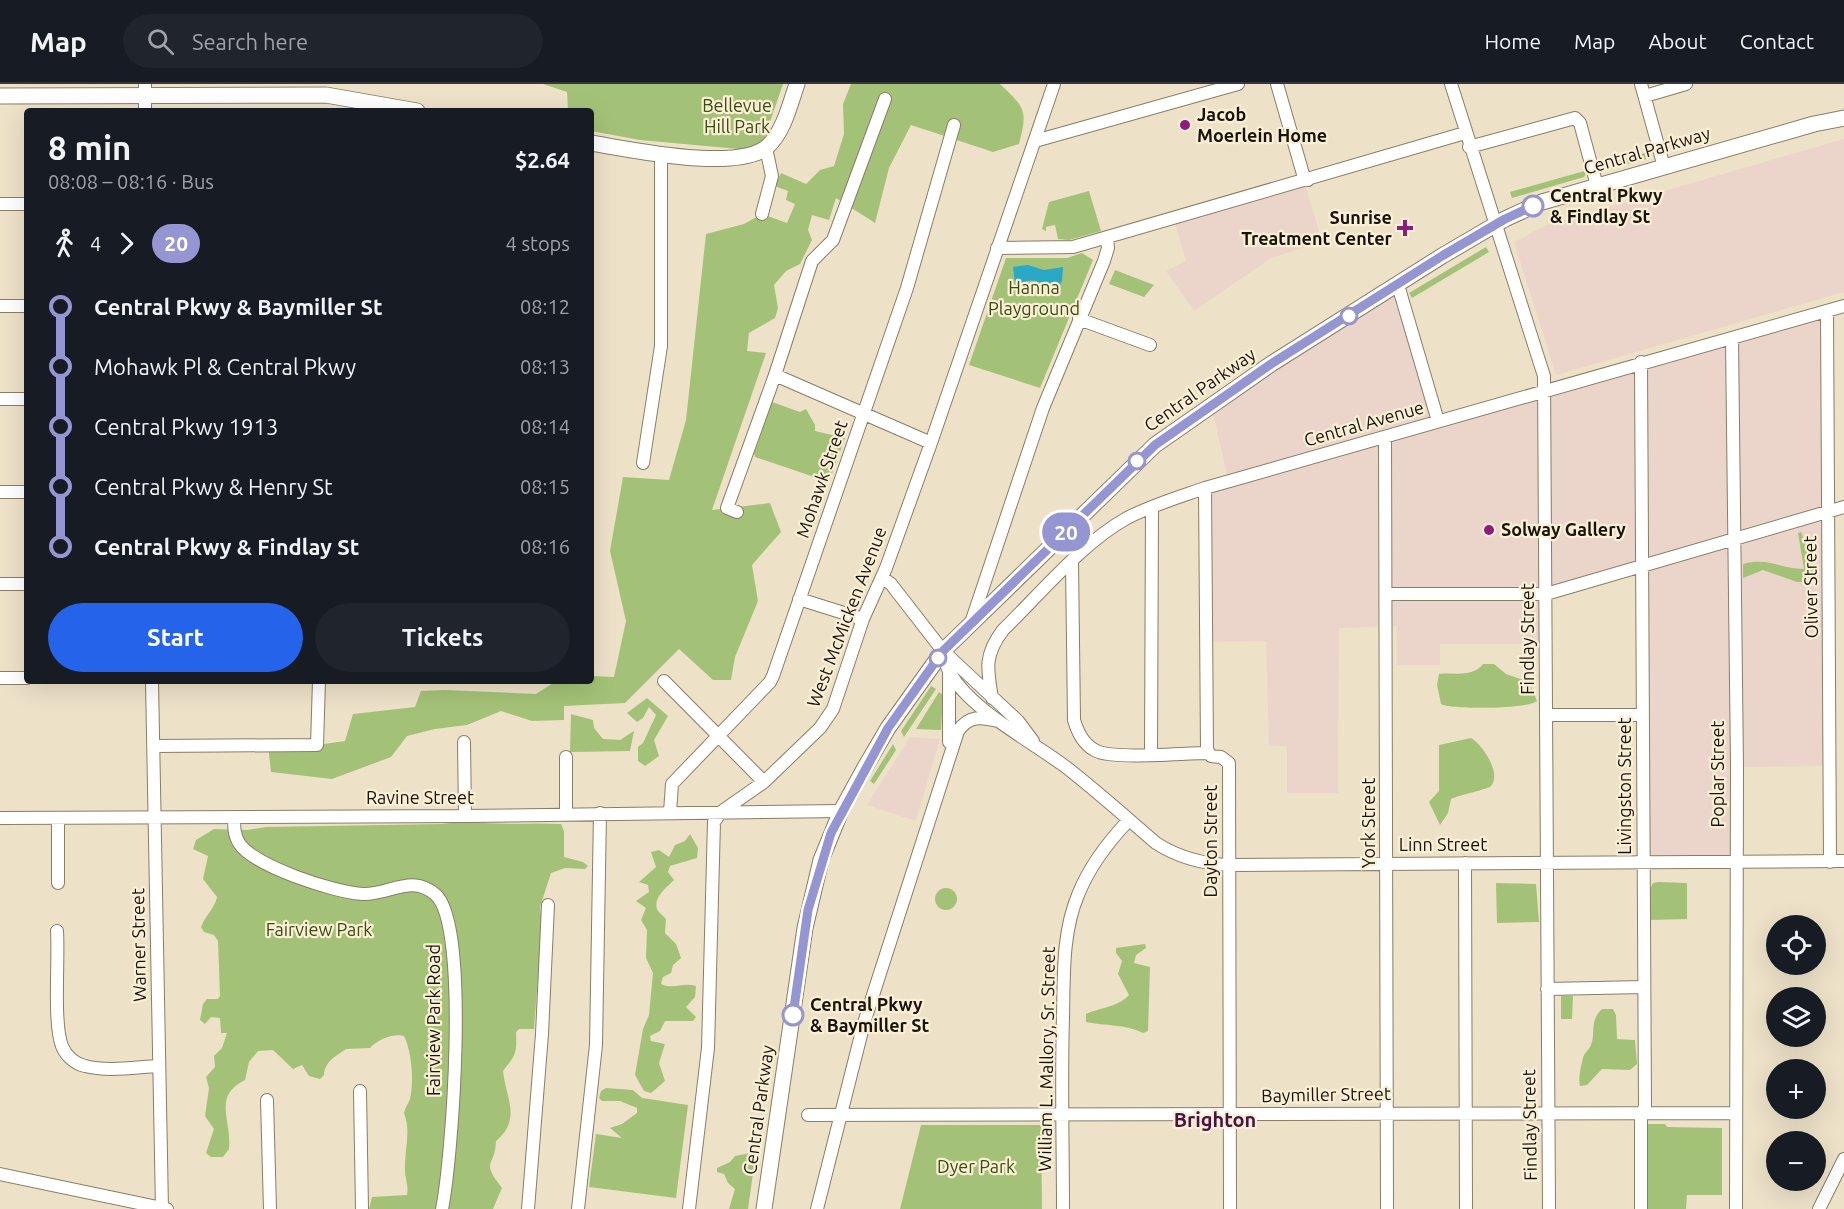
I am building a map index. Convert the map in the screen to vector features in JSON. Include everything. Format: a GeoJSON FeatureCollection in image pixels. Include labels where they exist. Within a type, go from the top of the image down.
{"type":"FeatureCollection","features":[{"type":"Feature","properties":{"kind":"main road"},"geometry":{"type":"LineString","coordinates":[[594,143],[661,154],[729,159],[746,157],[766,148],[778,132],[797,84]]}},
{"type":"Feature","properties":{"kind":"main road"},"geometry":{"type":"LineString","coordinates":[[0,96],[50,90],[145,97],[326,90],[404,108]]}},
{"type":"Feature","properties":{"kind":"main road","name":"Central Parkway"},"geometry":{"type":"LineString","coordinates":[[1814,124],[1844,111]]}},
{"type":"Feature","properties":{"kind":"main road","name":"Central Parkway"},"geometry":{"type":"LineString","coordinates":[[764,1209],[808,910],[821,860],[841,811],[888,728],[943,651],[1155,445],[1271,364],[1496,224],[1542,202],[1844,117]]}},
{"type":"Feature","properties":{"kind":"street","name":"West McMicken Avenue"},"geometry":{"type":"LineString","coordinates":[[721,812],[764,782],[828,719],[863,619],[882,577],[931,443],[1054,84]]}},
{"type":"Feature","properties":{"kind":"street"},"geometry":{"type":"LineString","coordinates":[[1035,141],[1236,84]]}},
{"type":"Feature","properties":{"kind":"street"},"geometry":{"type":"LineString","coordinates":[[1277,84],[1303,174],[1308,180]]}},
{"type":"Feature","properties":{"kind":"street","name":"Findlay Street"},"geometry":{"type":"LineString","coordinates":[[1451,84],[1469,147],[1544,376],[1549,1209]]}},
{"type":"Feature","properties":{"kind":"street"},"geometry":{"type":"LineString","coordinates":[[1664,167],[1643,90],[1686,84]]}},
{"type":"Feature","properties":{"kind":"street"},"geometry":{"type":"LineString","coordinates":[[737,512],[727,508],[775,375],[812,261],[833,240],[885,99]]}},
{"type":"Feature","properties":{"kind":"street"},"geometry":{"type":"LineString","coordinates":[[1469,147],[1568,118],[1575,118],[1580,123],[1597,186]]}},
{"type":"Feature","properties":{"kind":"street","name":"Mohawk Street"},"geometry":{"type":"LineString","coordinates":[[670,812],[672,784],[770,682],[907,288],[954,125]]}},
{"type":"Feature","properties":{"kind":"street"},"geometry":{"type":"LineString","coordinates":[[998,248],[1058,249],[1107,238],[1465,133]]}},
{"type":"Feature","properties":{"kind":"street"},"geometry":{"type":"LineString","coordinates":[[762,214],[772,176],[766,148]]}},
{"type":"Feature","properties":{"kind":"street"},"geometry":{"type":"LineString","coordinates":[[643,463],[661,346],[661,154]]}},
{"type":"Feature","properties":{"kind":"street"},"geometry":{"type":"LineString","coordinates":[[0,204],[24,204]]}},
{"type":"Feature","properties":{"kind":"street"},"geometry":{"type":"LineString","coordinates":[[970,626],[1043,408],[1104,261],[1108,248],[1107,238]]}},
{"type":"Feature","properties":{"kind":"street"},"geometry":{"type":"LineString","coordinates":[[1398,285],[1438,421]]}},
{"type":"Feature","properties":{"kind":"street"},"geometry":{"type":"LineString","coordinates":[[0,306],[24,306]]}},
{"type":"Feature","properties":{"kind":"street","name":"Central Avenue"},"geometry":{"type":"LineString","coordinates":[[992,698],[987,669],[991,647],[1003,630],[1113,527],[1152,507],[1205,488],[1844,306]]}},
{"type":"Feature","properties":{"kind":"street","name":"Oliver Street"},"geometry":{"type":"LineString","coordinates":[[1827,312],[1830,862]]}},
{"type":"Feature","properties":{"kind":"street"},"geometry":{"type":"LineString","coordinates":[[1079,319],[1150,345]]}},
{"type":"Feature","properties":{"kind":"street","name":"Poplar Street"},"geometry":{"type":"LineString","coordinates":[[1732,339],[1735,537],[1736,1209]]}},
{"type":"Feature","properties":{"kind":"street","name":"Livingston Street"},"geometry":{"type":"LineString","coordinates":[[1641,362],[1645,1107],[1641,1114],[1641,1209]]}},
{"type":"Feature","properties":{"kind":"street"},"geometry":{"type":"LineString","coordinates":[[775,375],[931,443]]}},
{"type":"Feature","properties":{"kind":"street"},"geometry":{"type":"LineString","coordinates":[[0,399],[24,399]]}},
{"type":"Feature","properties":{"kind":"street","name":"York Street"},"geometry":{"type":"LineString","coordinates":[[1385,437],[1387,1209]]}},
{"type":"Feature","properties":{"kind":"street"},"geometry":{"type":"LineString","coordinates":[[1072,563],[1076,729],[1085,743],[1099,752],[1208,753],[1205,488]]}},
{"type":"Feature","properties":{"kind":"street"},"geometry":{"type":"LineString","coordinates":[[0,492],[24,492]]}},
{"type":"Feature","properties":{"kind":"street"},"geometry":{"type":"LineString","coordinates":[[1151,754],[1152,507]]}},
{"type":"Feature","properties":{"kind":"street"},"geometry":{"type":"LineString","coordinates":[[1387,594],[1546,594],[1844,507]]}},
{"type":"Feature","properties":{"kind":"street"},"geometry":{"type":"LineString","coordinates":[[882,577],[891,584],[943,651],[1018,721],[1034,742]]}},
{"type":"Feature","properties":{"kind":"street"},"geometry":{"type":"LineString","coordinates":[[0,584],[24,584]]}},
{"type":"Feature","properties":{"kind":"street"},"geometry":{"type":"LineString","coordinates":[[799,599],[863,619]]}},
{"type":"Feature","properties":{"kind":"street"},"geometry":{"type":"LineString","coordinates":[[943,651],[949,673],[951,706],[949,758]]}},
{"type":"Feature","properties":{"kind":"street"},"geometry":{"type":"LineString","coordinates":[[949,673],[965,692],[999,722],[1012,732],[1034,742]]}},
{"type":"Feature","properties":{"kind":"street"},"geometry":{"type":"LineString","coordinates":[[0,678],[24,678]]}},
{"type":"Feature","properties":{"kind":"street"},"geometry":{"type":"LineString","coordinates":[[664,681],[764,782]]}},
{"type":"Feature","properties":{"kind":"street","name":"Warner Street"},"geometry":{"type":"LineString","coordinates":[[152,684],[164,1209]]}},
{"type":"Feature","properties":{"kind":"street"},"geometry":{"type":"LineString","coordinates":[[153,746],[317,745],[319,684]]}},
{"type":"Feature","properties":{"kind":"street"},"geometry":{"type":"LineString","coordinates":[[1546,715],[1642,715]]}},
{"type":"Feature","properties":{"kind":"street"},"geometry":{"type":"LineString","coordinates":[[817,1209],[864,1023],[949,758],[963,723],[977,717],[999,722]]}},
{"type":"Feature","properties":{"kind":"street"},"geometry":{"type":"LineString","coordinates":[[464,742],[465,816]]}},
{"type":"Feature","properties":{"kind":"street","name":"Linn Street"},"geometry":{"type":"LineString","coordinates":[[1034,742],[1170,852],[1199,862],[1230,865],[1844,861]]}},
{"type":"Feature","properties":{"kind":"street","name":"Dayton Street"},"geometry":{"type":"LineString","coordinates":[[1208,753],[1214,757],[1221,756],[1228,763],[1230,1209]]}},
{"type":"Feature","properties":{"kind":"street"},"geometry":{"type":"LineString","coordinates":[[566,757],[566,813]]}},
{"type":"Feature","properties":{"kind":"street","name":"Ravine Street"},"geometry":{"type":"LineString","coordinates":[[0,818],[465,816],[841,811]]}},
{"type":"Feature","properties":{"kind":"street"},"geometry":{"type":"LineString","coordinates":[[689,1209],[708,1048],[714,822],[721,812]]}},
{"type":"Feature","properties":{"kind":"street"},"geometry":{"type":"LineString","coordinates":[[578,1209],[596,1045],[600,813]]}},
{"type":"Feature","properties":{"kind":"street","name":"Fairview Park Road"},"geometry":{"type":"LineString","coordinates":[[234,816],[236,837],[243,849],[291,874],[328,888],[359,894],[376,893],[408,884],[417,885],[429,890],[443,906],[451,935],[454,976],[450,1155],[442,1209]]}},
{"type":"Feature","properties":{"kind":"street"},"geometry":{"type":"LineString","coordinates":[[58,818],[58,882]]}},
{"type":"Feature","properties":{"kind":"street","name":"William L. Mallory, Sr. Street"},"geometry":{"type":"LineString","coordinates":[[1064,1209],[1064,977],[1069,931],[1077,897],[1085,879],[1104,848],[1129,820]]}},
{"type":"Feature","properties":{"kind":"street"},"geometry":{"type":"LineString","coordinates":[[1465,863],[1466,1209]]}},
{"type":"Feature","properties":{"kind":"street"},"geometry":{"type":"LineString","coordinates":[[528,1209],[542,1034],[548,905]]}},
{"type":"Feature","properties":{"kind":"street"},"geometry":{"type":"LineString","coordinates":[[57,931],[59,1030],[63,1048],[68,1056],[80,1065],[97,1068],[159,1066]]}},
{"type":"Feature","properties":{"kind":"street"},"geometry":{"type":"LineString","coordinates":[[1547,989],[1644,987]]}},
{"type":"Feature","properties":{"kind":"street"},"geometry":{"type":"LineString","coordinates":[[360,1091],[362,1209]]}},
{"type":"Feature","properties":{"kind":"street"},"geometry":{"type":"LineString","coordinates":[[267,1100],[270,1209]]}},
{"type":"Feature","properties":{"kind":"street","name":"Baymiller Street"},"geometry":{"type":"LineString","coordinates":[[808,1115],[1736,1113]]}},
{"type":"Feature","properties":{"kind":"street"},"geometry":{"type":"LineString","coordinates":[[1819,1209],[1844,1159]]}},
{"type":"Feature","properties":{"kind":"street"},"geometry":{"type":"LineString","coordinates":[[0,1174],[164,1209]]}},
{"type":"Feature","properties":{"kind":"shaded area"},"geometry":{"type":"Polygon","coordinates":[[[1844,139],[1844,292],[1556,375],[1514,242],[1547,225],[1844,139]]]}},
{"type":"Feature","properties":{"kind":"shaded area"},"geometry":{"type":"Polygon","coordinates":[[[1305,184],[1322,242],[1271,258],[1194,311],[1166,271],[1186,261],[1175,222],[1305,184]]]}},
{"type":"Feature","properties":{"kind":"shaded area"},"geometry":{"type":"Polygon","coordinates":[[[1398,285],[1438,421],[1827,312],[1829,766],[1737,767],[1736,863],[1643,862],[1641,567],[1546,594],[1547,644],[1440,644],[1440,665],[1397,665],[1397,626],[1339,628],[1338,793],[1287,793],[1287,746],[1269,746],[1266,641],[1206,642],[1205,488],[1228,479],[1211,405],[1398,285]]]}},
{"type":"Feature","properties":{"kind":"shaded area"},"geometry":{"type":"Polygon","coordinates":[[[910,737],[940,739],[916,821],[867,805],[910,737]]]}},
{"type":"Feature","properties":{"kind":"green space","name":"Bellevue Hill Park"},"geometry":{"type":"Polygon","coordinates":[[[543,84],[783,84],[760,151],[640,140],[594,132],[594,108],[568,108],[567,92],[543,84]]]}},
{"type":"Feature","properties":{"kind":"green space"},"geometry":{"type":"Polygon","coordinates":[[[851,84],[1000,84],[1015,99],[1024,116],[1019,144],[993,152],[911,125],[889,168],[875,223],[836,198],[829,220],[812,215],[808,230],[812,240],[800,264],[786,271],[774,285],[778,308],[775,318],[749,333],[747,351],[766,353],[712,510],[770,503],[781,532],[752,565],[758,601],[735,657],[731,680],[713,680],[679,649],[625,703],[564,706],[564,720],[532,721],[501,711],[467,725],[435,729],[407,736],[391,757],[332,779],[271,772],[268,745],[317,745],[345,741],[353,714],[415,707],[421,691],[536,694],[551,684],[594,684],[594,676],[614,677],[626,621],[610,551],[623,477],[669,480],[686,420],[706,234],[744,224],[762,214],[787,223],[795,204],[786,200],[788,191],[775,186],[781,173],[806,184],[820,170],[834,166],[844,134],[843,104],[851,84]]]}},
{"type":"Feature","properties":{"kind":"green space"},"geometry":{"type":"Polygon","coordinates":[[[1648,152],[1650,158],[1606,170],[1599,166],[1648,152]]]}},
{"type":"Feature","properties":{"kind":"green space"},"geometry":{"type":"Polygon","coordinates":[[[1588,170],[1584,177],[1512,198],[1510,192],[1588,170]]]}},
{"type":"Feature","properties":{"kind":"green space"},"geometry":{"type":"Polygon","coordinates":[[[1089,191],[1101,231],[1069,240],[1058,239],[1055,225],[1046,227],[1046,231],[1042,229],[1049,202],[1089,191]]]}},
{"type":"Feature","properties":{"kind":"green space"},"geometry":{"type":"Polygon","coordinates":[[[1486,247],[1489,252],[1412,298],[1409,293],[1486,247]]]}},
{"type":"Feature","properties":{"kind":"green space","name":"Hanna Playground"},"geometry":{"type":"Polygon","coordinates":[[[1082,253],[1093,260],[1040,388],[969,365],[1006,258],[1067,258],[1082,253]]]}},
{"type":"Feature","properties":{"kind":"green space"},"geometry":{"type":"Polygon","coordinates":[[[1115,270],[1154,285],[1144,297],[1109,284],[1115,270]]]}},
{"type":"Feature","properties":{"kind":"green space"},"geometry":{"type":"Polygon","coordinates":[[[772,402],[800,412],[806,409],[815,425],[815,431],[845,438],[829,482],[755,457],[754,453],[772,402]]]}},
{"type":"Feature","properties":{"kind":"green space"},"geometry":{"type":"Polygon","coordinates":[[[1801,532],[1820,582],[1797,582],[1763,570],[1743,578],[1743,564],[1752,562],[1804,569],[1798,533],[1801,532]]]}},
{"type":"Feature","properties":{"kind":"green space"},"geometry":{"type":"Polygon","coordinates":[[[1483,664],[1494,664],[1506,674],[1529,682],[1537,701],[1520,706],[1490,708],[1441,704],[1437,685],[1439,674],[1468,673],[1483,664]]]}},
{"type":"Feature","properties":{"kind":"green space"},"geometry":{"type":"Polygon","coordinates":[[[931,686],[936,689],[904,737],[901,731],[931,686]]]}},
{"type":"Feature","properties":{"kind":"green space"},"geometry":{"type":"Polygon","coordinates":[[[939,692],[943,695],[941,730],[916,729],[939,692]]]}},
{"type":"Feature","properties":{"kind":"green space"},"geometry":{"type":"Polygon","coordinates":[[[647,698],[668,716],[654,740],[659,756],[645,766],[638,761],[638,747],[643,743],[656,715],[649,707],[643,718],[637,722],[627,713],[647,698]]]}},
{"type":"Feature","properties":{"kind":"green space"},"geometry":{"type":"Polygon","coordinates":[[[571,714],[593,720],[594,728],[603,739],[620,740],[634,731],[630,751],[570,752],[571,714]]]}},
{"type":"Feature","properties":{"kind":"green space"},"geometry":{"type":"Polygon","coordinates":[[[1471,738],[1489,759],[1494,780],[1489,787],[1451,799],[1448,813],[1440,825],[1429,802],[1439,791],[1439,745],[1471,738]]]}},
{"type":"Feature","properties":{"kind":"green space"},"geometry":{"type":"Polygon","coordinates":[[[893,744],[896,750],[874,784],[870,781],[893,744]]]}},
{"type":"Feature","properties":{"kind":"green space","name":"Fairview Park"},"geometry":{"type":"Polygon","coordinates":[[[467,821],[561,824],[564,831],[564,857],[583,862],[588,866],[585,869],[565,868],[551,873],[540,907],[542,923],[534,1029],[519,1029],[516,1032],[515,1053],[503,1071],[510,1117],[504,1133],[496,1141],[490,1164],[495,1179],[502,1188],[493,1209],[369,1209],[372,1197],[407,1195],[405,1170],[407,1133],[404,1113],[410,1099],[412,1076],[409,1050],[404,1036],[395,1035],[386,1038],[370,1048],[346,1049],[328,1063],[320,1079],[309,1076],[302,1065],[293,1069],[273,1050],[258,1051],[249,1062],[245,1080],[235,1086],[226,1101],[229,1149],[223,1157],[211,1157],[206,1153],[214,1129],[205,1116],[209,1088],[206,1077],[215,1067],[214,1056],[222,1048],[227,1033],[221,1033],[220,1018],[211,1017],[205,1024],[200,1020],[203,1004],[207,999],[218,999],[220,996],[218,941],[214,935],[204,932],[201,927],[217,897],[203,879],[208,856],[193,849],[196,840],[214,829],[442,824],[467,821]]]}},
{"type":"Feature","properties":{"kind":"green space"},"geometry":{"type":"Polygon","coordinates":[[[690,834],[698,848],[697,858],[670,866],[668,872],[674,880],[658,898],[656,907],[666,919],[665,933],[676,944],[681,958],[673,965],[671,973],[663,977],[661,984],[696,986],[695,997],[686,1007],[696,1017],[693,1021],[665,1021],[660,1031],[650,1036],[651,1041],[665,1044],[659,1063],[665,1081],[651,1093],[644,1091],[635,1075],[643,1029],[649,1015],[653,973],[646,958],[647,930],[641,920],[646,908],[636,901],[649,892],[648,885],[639,882],[656,867],[651,852],[659,850],[669,857],[675,845],[685,841],[690,834]]]}},
{"type":"Feature","properties":{"kind":"green space"},"geometry":{"type":"Polygon","coordinates":[[[1496,883],[1536,884],[1539,922],[1497,923],[1496,883]]]}},
{"type":"Feature","properties":{"kind":"green space"},"geometry":{"type":"Polygon","coordinates":[[[1653,883],[1687,883],[1687,919],[1650,920],[1649,891],[1653,883]]]}},
{"type":"Feature","properties":{"kind":"green space"},"geometry":{"type":"Polygon","coordinates":[[[946,888],[954,891],[957,899],[954,907],[946,910],[938,907],[935,899],[938,891],[946,888]]]}},
{"type":"Feature","properties":{"kind":"green space"},"geometry":{"type":"Polygon","coordinates":[[[1145,944],[1146,948],[1136,955],[1134,963],[1150,967],[1148,1031],[1143,1033],[1122,1027],[1086,1022],[1086,1014],[1114,1005],[1129,995],[1118,974],[1122,961],[1116,953],[1116,948],[1145,944]]]}},
{"type":"Feature","properties":{"kind":"green space"},"geometry":{"type":"Polygon","coordinates":[[[1561,996],[1573,996],[1572,1019],[1561,1019],[1561,996]]]}},
{"type":"Feature","properties":{"kind":"green space"},"geometry":{"type":"Polygon","coordinates":[[[1602,1009],[1613,1009],[1616,1015],[1617,1039],[1635,1040],[1637,1064],[1630,1070],[1602,1069],[1587,1085],[1580,1086],[1583,1058],[1591,1045],[1595,1018],[1602,1009]]]}},
{"type":"Feature","properties":{"kind":"green space"},"geometry":{"type":"Polygon","coordinates":[[[606,1088],[633,1090],[642,1098],[688,1105],[676,1198],[589,1187],[596,1134],[622,1138],[610,1128],[622,1124],[637,1113],[637,1108],[620,1101],[602,1101],[599,1098],[601,1091],[606,1088]]]}},
{"type":"Feature","properties":{"kind":"green space"},"geometry":{"type":"Polygon","coordinates":[[[1647,1124],[1665,1124],[1667,1127],[1722,1128],[1722,1195],[1687,1195],[1686,1209],[1646,1209],[1647,1124]]]}},
{"type":"Feature","properties":{"kind":"green space","name":"Dyer Park"},"geometry":{"type":"Polygon","coordinates":[[[921,1125],[1041,1125],[1042,1209],[900,1209],[921,1125]]]}},
{"type":"Feature","properties":{"kind":"green space"},"geometry":{"type":"Polygon","coordinates":[[[756,1152],[748,1209],[729,1209],[735,1189],[728,1183],[724,1174],[717,1172],[717,1168],[730,1162],[735,1156],[756,1152]]]}},
{"type":"Feature","properties":{"kind":"water"},"geometry":{"type":"Polygon","coordinates":[[[1028,265],[1044,270],[1063,267],[1062,281],[1055,294],[1042,284],[1030,280],[1026,281],[1027,291],[1016,292],[1013,267],[1028,265]]]}},
{"type":"Feature","properties":{"kind":"bus line","name":"20"},"geometry":{"type":"LineString","coordinates":[[793,1015],[808,910],[821,860],[831,833],[888,728],[943,651],[1155,445],[1271,364],[1442,256],[1505,219],[1533,206]]}},
{"type":"Feature","properties":{"kind":"place","name":"Jacob Moerlein Home"},"geometry":{"type":"Point","coordinates":[1185,125]}},
{"type":"Feature","properties":{"kind":"place","name":"Central Pkwy & Findlay St"},"geometry":{"type":"Point","coordinates":[1533,206]}},
{"type":"Feature","properties":{"kind":"place","name":"Sunrise Treatment Center"},"geometry":{"type":"Point","coordinates":[1405,228]}},
{"type":"Feature","properties":{"kind":"place","name":"Solway Gallery"},"geometry":{"type":"Point","coordinates":[1489,530]}},
{"type":"Feature","properties":{"kind":"place","name":"Central Pkwy & Baymiller St"},"geometry":{"type":"Point","coordinates":[793,1015]}},
{"type":"Feature","properties":{"kind":"district","name":"Brighton"},"geometry":{"type":"Point","coordinates":[1215,1120]}}]}
